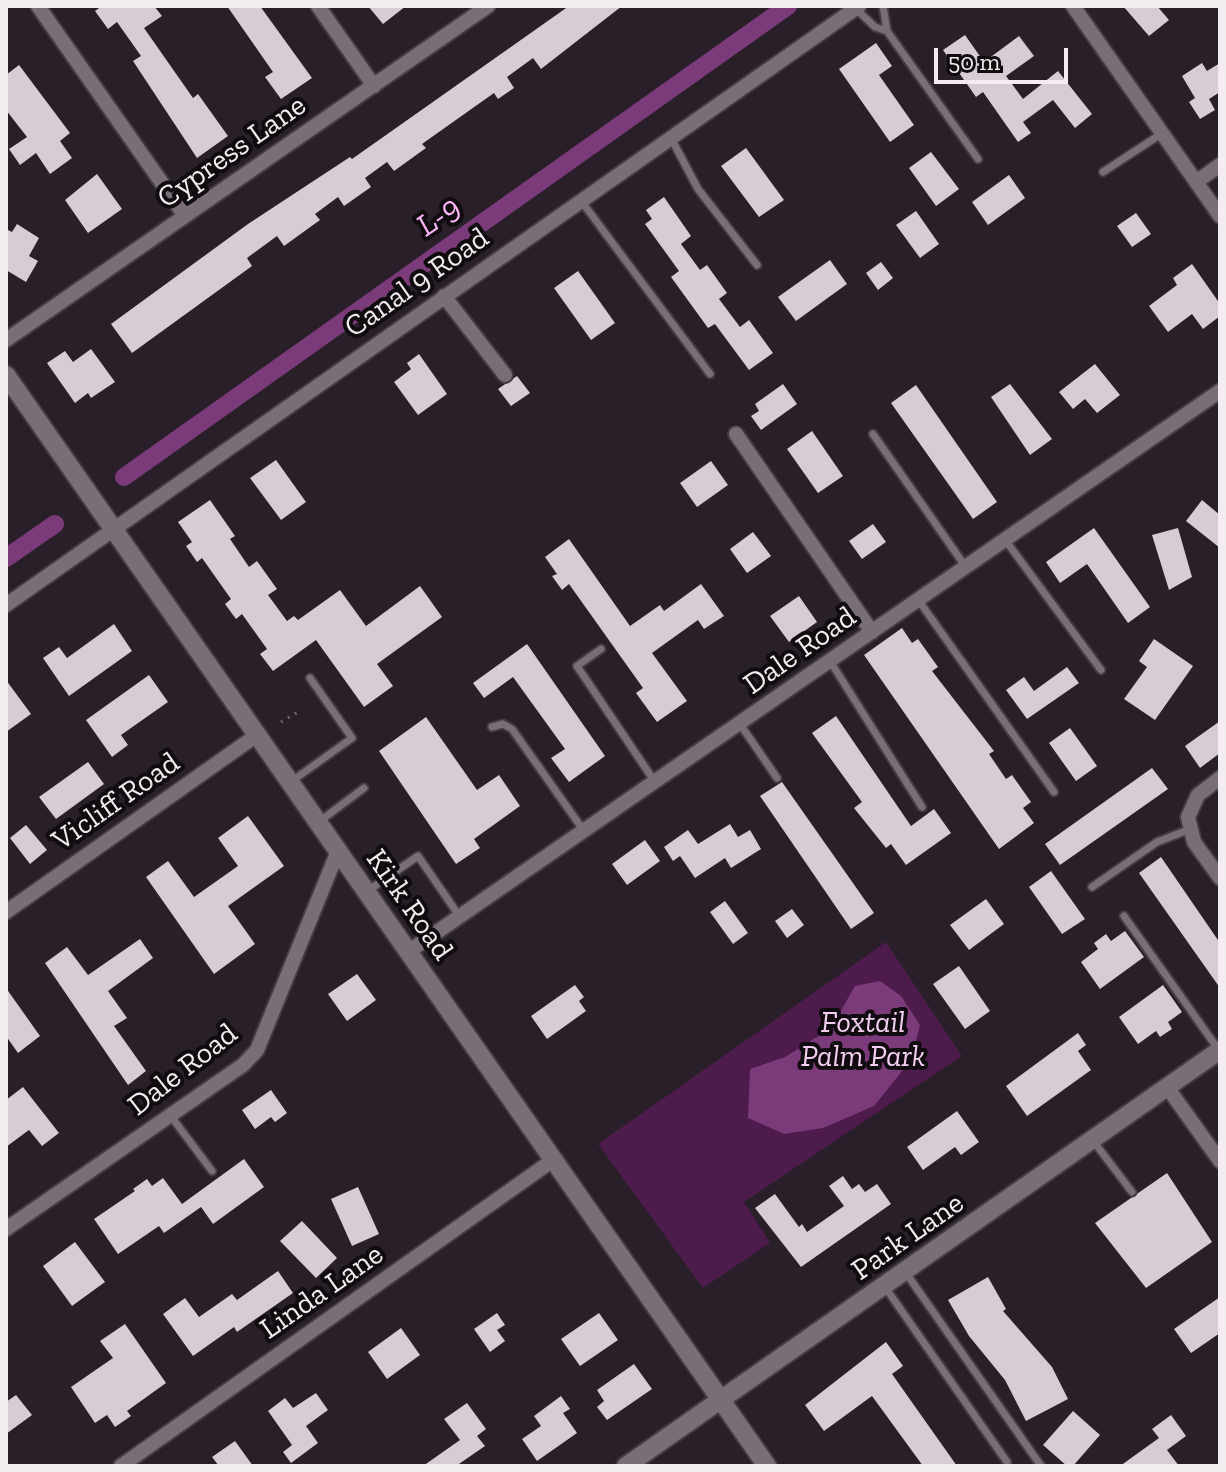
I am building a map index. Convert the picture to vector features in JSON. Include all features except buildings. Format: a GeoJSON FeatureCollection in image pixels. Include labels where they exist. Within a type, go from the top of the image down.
{"type":"FeatureCollection","features":[{"type":"Feature","properties":{"kind":"street"},"geometry":{"type":"LineString","coordinates":[[38,6],[185,216]]}},
{"type":"Feature","properties":{"kind":"street"},"geometry":{"type":"LineString","coordinates":[[318,6],[374,86]]}},
{"type":"Feature","properties":{"kind":"street","name":"Cypress Lane"},"geometry":{"type":"LineString","coordinates":[[6,340],[488,6]]}},
{"type":"Feature","properties":{"kind":"street"},"geometry":{"type":"LineString","coordinates":[[1073,6],[1220,216]]}},
{"type":"Feature","properties":{"kind":"street","name":"Canal 9 Road"},"geometry":{"type":"LineString","coordinates":[[6,605],[857,7]]}},
{"type":"Feature","properties":{"kind":"street"},"geometry":{"type":"LineString","coordinates":[[1196,182],[1220,165]]}},
{"type":"Feature","properties":{"kind":"street"},"geometry":{"type":"LineString","coordinates":[[444,296],[505,375]]}},
{"type":"Feature","properties":{"kind":"street","name":"Kirk Road"},"geometry":{"type":"LineString","coordinates":[[6,375],[767,1466]]}},
{"type":"Feature","properties":{"kind":"street","name":"Dale Road"},"geometry":{"type":"LineString","coordinates":[[408,952],[1220,391]]}},
{"type":"Feature","properties":{"kind":"street"},"geometry":{"type":"LineString","coordinates":[[736,434],[872,632]]}},
{"type":"Feature","properties":{"kind":"street","name":"Vicliff Road"},"geometry":{"type":"LineString","coordinates":[[6,912],[257,735]]}},
{"type":"Feature","properties":{"kind":"street"},"geometry":{"type":"LineString","coordinates":[[1220,778],[1198,795],[1191,805],[1188,830],[1220,878]]}},
{"type":"Feature","properties":{"kind":"street","name":"Dale Road"},"geometry":{"type":"LineString","coordinates":[[6,1229],[243,1065],[257,1050],[338,851]]}},
{"type":"Feature","properties":{"kind":"street","name":"Park Lane"},"geometry":{"type":"LineString","coordinates":[[626,1466],[906,1273],[1220,1050]]}},
{"type":"Feature","properties":{"kind":"street"},"geometry":{"type":"LineString","coordinates":[[1167,1087],[1220,1161]]}},
{"type":"Feature","properties":{"kind":"street","name":"Linda Lane"},"geometry":{"type":"LineString","coordinates":[[121,1466],[553,1160]]}},
{"type":"Feature","properties":{"kind":"lane"},"geometry":{"type":"LineString","coordinates":[[883,6],[887,31],[978,159]]}},
{"type":"Feature","properties":{"kind":"lane"},"geometry":{"type":"LineString","coordinates":[[857,7],[875,27],[887,31]]}},
{"type":"Feature","properties":{"kind":"lane"},"geometry":{"type":"LineString","coordinates":[[1103,172],[1162,133]]}},
{"type":"Feature","properties":{"kind":"lane"},"geometry":{"type":"LineString","coordinates":[[671,138],[698,189],[757,265]]}},
{"type":"Feature","properties":{"kind":"lane"},"geometry":{"type":"LineString","coordinates":[[581,200],[710,374]]}},
{"type":"Feature","properties":{"kind":"lane"},"geometry":{"type":"LineString","coordinates":[[873,434],[966,568]]}},
{"type":"Feature","properties":{"kind":"lane"},"geometry":{"type":"LineString","coordinates":[[1006,541],[1101,670]]}},
{"type":"Feature","properties":{"kind":"lane"},"geometry":{"type":"LineString","coordinates":[[919,601],[1054,792]]}},
{"type":"Feature","properties":{"kind":"lane"},"geometry":{"type":"LineString","coordinates":[[601,649],[577,666],[655,782]]}},
{"type":"Feature","properties":{"kind":"lane"},"geometry":{"type":"LineString","coordinates":[[830,661],[922,807]]}},
{"type":"Feature","properties":{"kind":"lane"},"geometry":{"type":"LineString","coordinates":[[290,782],[352,738],[310,678]]}},
{"type":"Feature","properties":{"kind":"lane"},"geometry":{"type":"LineString","coordinates":[[492,727],[503,724],[512,729],[584,831]]}},
{"type":"Feature","properties":{"kind":"lane"},"geometry":{"type":"LineString","coordinates":[[740,724],[777,778]]}},
{"type":"Feature","properties":{"kind":"lane"},"geometry":{"type":"LineString","coordinates":[[318,823],[364,788]]}},
{"type":"Feature","properties":{"kind":"lane"},"geometry":{"type":"LineString","coordinates":[[1092,887],[1157,842],[1188,830]]}},
{"type":"Feature","properties":{"kind":"lane"},"geometry":{"type":"LineString","coordinates":[[366,892],[418,856],[460,917]]}},
{"type":"Feature","properties":{"kind":"lane"},"geometry":{"type":"LineString","coordinates":[[1124,916],[1220,1050]]}},
{"type":"Feature","properties":{"kind":"lane"},"geometry":{"type":"LineString","coordinates":[[170,1115],[212,1171]]}},
{"type":"Feature","properties":{"kind":"lane"},"geometry":{"type":"LineString","coordinates":[[1093,1140],[1132,1192]]}},
{"type":"Feature","properties":{"kind":"lane"},"geometry":{"type":"LineString","coordinates":[[906,1273],[1041,1466]]}},
{"type":"Feature","properties":{"kind":"lane"},"geometry":{"type":"LineString","coordinates":[[885,1287],[1007,1462]]}},
{"type":"Feature","properties":{"kind":"path"},"geometry":{"type":"LineString","coordinates":[[281,722],[298,712]]}},
{"type":"Feature","properties":{"kind":"green space","name":"Foxtail Palm Park"},"geometry":{"type":"Polygon","coordinates":[[[886,942],[962,1056],[744,1202],[770,1243],[703,1288],[598,1144],[886,942]]]}},
{"type":"Feature","properties":{"kind":"shaded area"},"geometry":{"type":"Polygon","coordinates":[[[880,981],[901,996],[920,1025],[911,1060],[874,1106],[823,1128],[784,1134],[748,1118],[750,1069],[785,1057],[831,1028],[855,986],[880,981]]]}},
{"type":"Feature","properties":{"kind":"waterway","name":"L-9"},"geometry":{"type":"LineString","coordinates":[[124,477],[788,6]]}},
{"type":"Feature","properties":{"kind":"waterway","name":"L-9"},"geometry":{"type":"LineString","coordinates":[[6,558],[55,524]]}}]}
